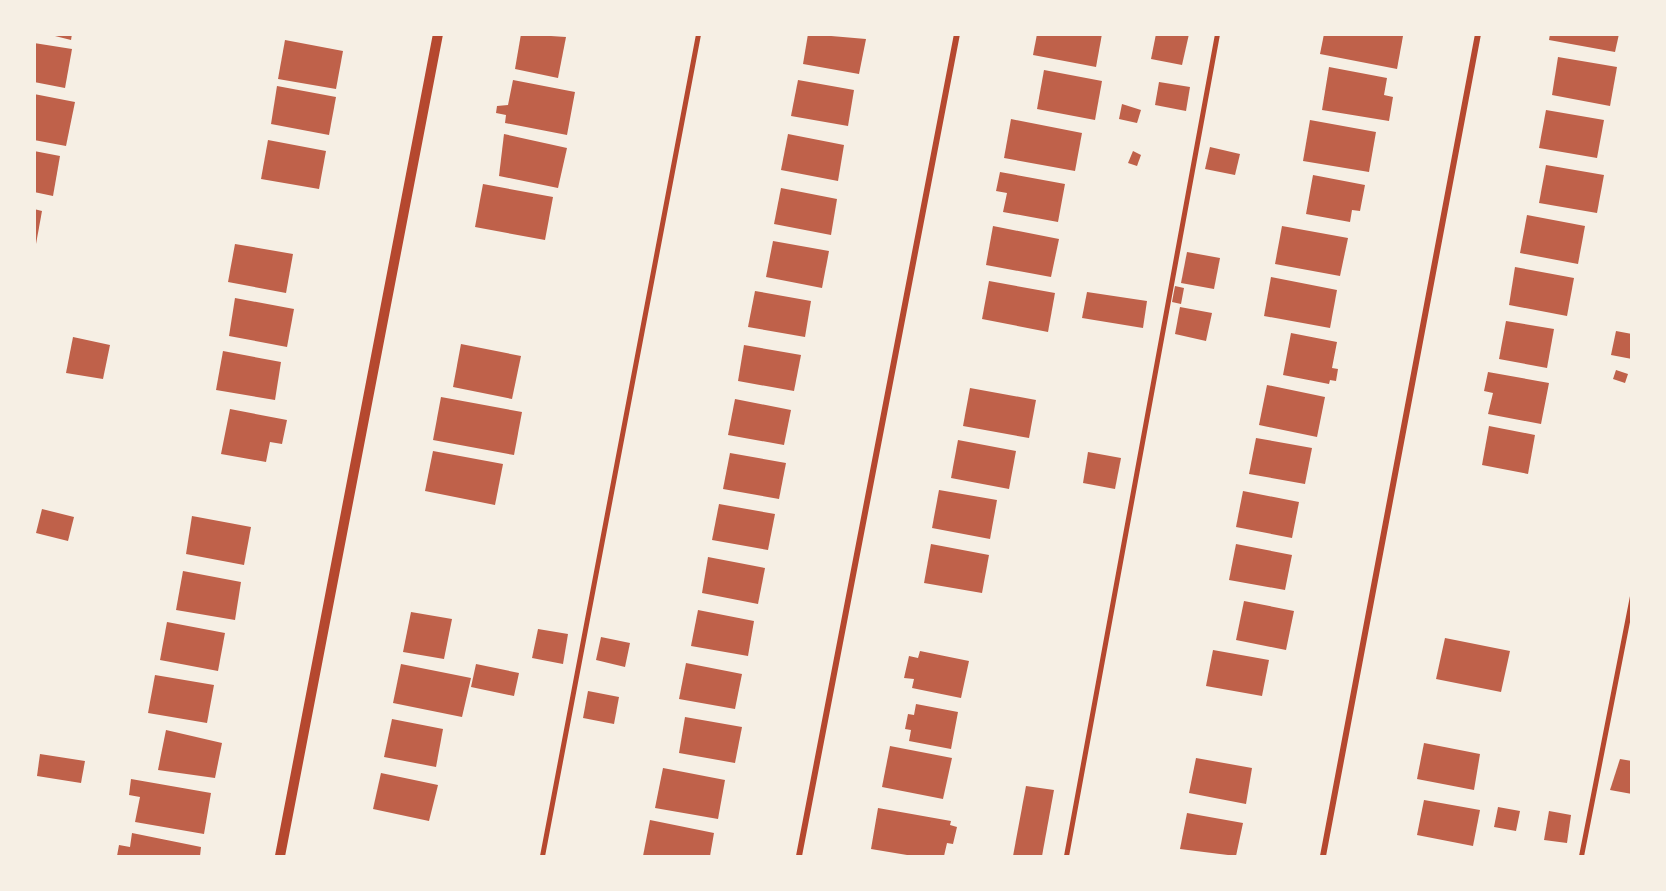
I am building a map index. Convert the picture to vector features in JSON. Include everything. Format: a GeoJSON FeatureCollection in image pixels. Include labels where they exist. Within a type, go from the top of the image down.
{"type":"FeatureCollection","features":[{"type":"Feature","properties":{"kind":"street"},"geometry":{"type":"LineString","coordinates":[[280,856],[438,34]]}},
{"type":"Feature","properties":{"kind":"street"},"geometry":{"type":"LineString","coordinates":[[799,856],[957,34]]}},
{"type":"Feature","properties":{"kind":"street"},"geometry":{"type":"LineString","coordinates":[[1323,856],[1478,34]]}},
{"type":"Feature","properties":{"kind":"lane"},"geometry":{"type":"LineString","coordinates":[[542,856],[698,34]]}},
{"type":"Feature","properties":{"kind":"lane"},"geometry":{"type":"LineString","coordinates":[[1066,856],[1217,34]]}},
{"type":"Feature","properties":{"kind":"lane"},"geometry":{"type":"LineString","coordinates":[[1581,856],[1632,596]]}},
{"type":"Feature","properties":{"kind":"building"},"geometry":{"type":"Polygon","coordinates":[[[47,34],[72,34],[71,40],[47,34]]]}},
{"type":"Feature","properties":{"kind":"building"},"geometry":{"type":"Polygon","coordinates":[[[521,34],[566,37],[558,78],[515,69],[521,34]]]}},
{"type":"Feature","properties":{"kind":"building"},"geometry":{"type":"Polygon","coordinates":[[[808,34],[866,39],[859,74],[803,64],[808,34]]]}},
{"type":"Feature","properties":{"kind":"building"},"geometry":{"type":"Polygon","coordinates":[[[1037,34],[1102,34],[1096,67],[1033,55],[1037,34]]]}},
{"type":"Feature","properties":{"kind":"building"},"geometry":{"type":"Polygon","coordinates":[[[1156,34],[1189,34],[1182,65],[1151,59],[1156,34]]]}},
{"type":"Feature","properties":{"kind":"building"},"geometry":{"type":"Polygon","coordinates":[[[1324,34],[1403,36],[1397,69],[1320,54],[1324,34]]]}},
{"type":"Feature","properties":{"kind":"building"},"geometry":{"type":"Polygon","coordinates":[[[1550,34],[1619,34],[1615,52],[1549,40],[1550,34]]]}},
{"type":"Feature","properties":{"kind":"building"},"geometry":{"type":"Polygon","coordinates":[[[285,40],[343,51],[336,89],[278,79],[285,40]]]}},
{"type":"Feature","properties":{"kind":"building"},"geometry":{"type":"Polygon","coordinates":[[[34,43],[72,49],[65,88],[34,82],[34,43]]]}},
{"type":"Feature","properties":{"kind":"building"},"geometry":{"type":"Polygon","coordinates":[[[1558,57],[1617,67],[1610,106],[1552,95],[1558,57]]]}},
{"type":"Feature","properties":{"kind":"building"},"geometry":{"type":"Polygon","coordinates":[[[1329,67],[1387,78],[1384,95],[1393,97],[1389,121],[1322,110],[1329,67]]]}},
{"type":"Feature","properties":{"kind":"building"},"geometry":{"type":"Polygon","coordinates":[[[1044,70],[1102,81],[1095,120],[1037,109],[1044,70]]]}},
{"type":"Feature","properties":{"kind":"building"},"geometry":{"type":"Polygon","coordinates":[[[513,80],[575,92],[567,135],[505,123],[506,115],[496,113],[497,106],[508,105],[513,80]]]}},
{"type":"Feature","properties":{"kind":"building"},"geometry":{"type":"Polygon","coordinates":[[[798,80],[854,90],[848,126],[791,116],[798,80]]]}},
{"type":"Feature","properties":{"kind":"building"},"geometry":{"type":"Polygon","coordinates":[[[1159,82],[1190,87],[1186,111],[1155,105],[1159,82]]]}},
{"type":"Feature","properties":{"kind":"building"},"geometry":{"type":"Polygon","coordinates":[[[277,86],[336,97],[329,135],[271,124],[277,86]]]}},
{"type":"Feature","properties":{"kind":"building"},"geometry":{"type":"Polygon","coordinates":[[[34,94],[75,102],[66,146],[34,140],[34,94]]]}},
{"type":"Feature","properties":{"kind":"building"},"geometry":{"type":"Polygon","coordinates":[[[1122,104],[1141,110],[1137,123],[1119,119],[1122,104]]]}},
{"type":"Feature","properties":{"kind":"building"},"geometry":{"type":"Polygon","coordinates":[[[1546,110],[1604,120],[1597,158],[1539,148],[1546,110]]]}},
{"type":"Feature","properties":{"kind":"building"},"geometry":{"type":"Polygon","coordinates":[[[1011,119],[1082,133],[1075,171],[1004,158],[1011,119]]]}},
{"type":"Feature","properties":{"kind":"building"},"geometry":{"type":"Polygon","coordinates":[[[1310,120],[1376,132],[1369,172],[1303,161],[1310,120]]]}},
{"type":"Feature","properties":{"kind":"building"},"geometry":{"type":"Polygon","coordinates":[[[504,134],[567,148],[558,188],[499,176],[504,134]]]}},
{"type":"Feature","properties":{"kind":"building"},"geometry":{"type":"Polygon","coordinates":[[[788,134],[844,145],[838,181],[781,170],[788,134]]]}},
{"type":"Feature","properties":{"kind":"building"},"geometry":{"type":"Polygon","coordinates":[[[268,140],[326,151],[319,189],[261,179],[268,140]]]}},
{"type":"Feature","properties":{"kind":"building"},"geometry":{"type":"Polygon","coordinates":[[[1210,147],[1240,154],[1235,175],[1205,169],[1210,147]]]}},
{"type":"Feature","properties":{"kind":"building"},"geometry":{"type":"Polygon","coordinates":[[[34,151],[60,156],[53,196],[34,192],[34,151]]]}},
{"type":"Feature","properties":{"kind":"building"},"geometry":{"type":"Polygon","coordinates":[[[1133,151],[1141,155],[1137,166],[1128,163],[1133,151]]]}},
{"type":"Feature","properties":{"kind":"building"},"geometry":{"type":"Polygon","coordinates":[[[1546,165],[1604,175],[1597,213],[1539,203],[1546,165]]]}},
{"type":"Feature","properties":{"kind":"building"},"geometry":{"type":"Polygon","coordinates":[[[1000,172],[1065,184],[1058,222],[1003,212],[1007,193],[996,191],[1000,172]]]}},
{"type":"Feature","properties":{"kind":"building"},"geometry":{"type":"Polygon","coordinates":[[[1313,175],[1365,185],[1360,211],[1352,210],[1350,222],[1306,214],[1313,175]]]}},
{"type":"Feature","properties":{"kind":"building"},"geometry":{"type":"Polygon","coordinates":[[[483,184],[553,197],[545,240],[475,227],[483,184]]]}},
{"type":"Feature","properties":{"kind":"building"},"geometry":{"type":"Polygon","coordinates":[[[781,188],[837,199],[831,235],[774,224],[781,188]]]}},
{"type":"Feature","properties":{"kind":"building"},"geometry":{"type":"Polygon","coordinates":[[[34,209],[42,211],[36,244],[34,244],[34,209]]]}},
{"type":"Feature","properties":{"kind":"building"},"geometry":{"type":"Polygon","coordinates":[[[1527,215],[1585,226],[1578,264],[1520,253],[1527,215]]]}},
{"type":"Feature","properties":{"kind":"building"},"geometry":{"type":"Polygon","coordinates":[[[993,226],[1059,239],[1051,277],[986,265],[993,226]]]}},
{"type":"Feature","properties":{"kind":"building"},"geometry":{"type":"Polygon","coordinates":[[[1282,226],[1348,238],[1340,276],[1275,264],[1282,226]]]}},
{"type":"Feature","properties":{"kind":"building"},"geometry":{"type":"Polygon","coordinates":[[[773,241],[829,251],[822,288],[766,277],[773,241]]]}},
{"type":"Feature","properties":{"kind":"building"},"geometry":{"type":"Polygon","coordinates":[[[235,244],[293,254],[286,293],[228,282],[235,244]]]}},
{"type":"Feature","properties":{"kind":"building"},"geometry":{"type":"Polygon","coordinates":[[[1187,252],[1220,258],[1214,289],[1181,283],[1187,252]]]}},
{"type":"Feature","properties":{"kind":"building"},"geometry":{"type":"Polygon","coordinates":[[[1515,267],[1574,278],[1567,316],[1509,305],[1515,267]]]}},
{"type":"Feature","properties":{"kind":"building"},"geometry":{"type":"Polygon","coordinates":[[[1271,277],[1337,290],[1330,328],[1264,316],[1271,277]]]}},
{"type":"Feature","properties":{"kind":"building"},"geometry":{"type":"Polygon","coordinates":[[[989,281],[1055,293],[1048,332],[982,319],[989,281]]]}},
{"type":"Feature","properties":{"kind":"building"},"geometry":{"type":"Polygon","coordinates":[[[1175,286],[1184,288],[1181,304],[1172,302],[1175,286]]]}},
{"type":"Feature","properties":{"kind":"building"},"geometry":{"type":"Polygon","coordinates":[[[755,291],[811,301],[805,337],[748,327],[755,291]]]}},
{"type":"Feature","properties":{"kind":"building"},"geometry":{"type":"Polygon","coordinates":[[[1087,292],[1147,301],[1143,328],[1082,318],[1087,292]]]}},
{"type":"Feature","properties":{"kind":"building"},"geometry":{"type":"Polygon","coordinates":[[[235,298],[294,309],[287,347],[229,336],[235,298]]]}},
{"type":"Feature","properties":{"kind":"building"},"geometry":{"type":"Polygon","coordinates":[[[1180,307],[1212,313],[1206,341],[1175,334],[1180,307]]]}},
{"type":"Feature","properties":{"kind":"building"},"geometry":{"type":"Polygon","coordinates":[[[1506,321],[1554,329],[1547,368],[1499,359],[1506,321]]]}},
{"type":"Feature","properties":{"kind":"building"},"geometry":{"type":"Polygon","coordinates":[[[1616,331],[1632,334],[1632,359],[1611,355],[1616,331]]]}},
{"type":"Feature","properties":{"kind":"building"},"geometry":{"type":"Polygon","coordinates":[[[1291,333],[1337,342],[1332,368],[1338,369],[1336,381],[1330,380],[1329,384],[1283,375],[1291,333]]]}},
{"type":"Feature","properties":{"kind":"building"},"geometry":{"type":"Polygon","coordinates":[[[73,337],[110,345],[103,379],[66,373],[73,337]]]}},
{"type":"Feature","properties":{"kind":"building"},"geometry":{"type":"Polygon","coordinates":[[[461,344],[521,356],[512,399],[453,387],[461,344]]]}},
{"type":"Feature","properties":{"kind":"building"},"geometry":{"type":"Polygon","coordinates":[[[744,345],[801,355],[794,391],[738,381],[744,345]]]}},
{"type":"Feature","properties":{"kind":"building"},"geometry":{"type":"Polygon","coordinates":[[[223,351],[281,362],[275,400],[216,390],[223,351]]]}},
{"type":"Feature","properties":{"kind":"building"},"geometry":{"type":"Polygon","coordinates":[[[1616,370],[1628,374],[1625,383],[1613,379],[1616,370]]]}},
{"type":"Feature","properties":{"kind":"building"},"geometry":{"type":"Polygon","coordinates":[[[1488,372],[1549,383],[1541,424],[1488,414],[1493,393],[1484,391],[1488,372]]]}},
{"type":"Feature","properties":{"kind":"building"},"geometry":{"type":"Polygon","coordinates":[[[1267,385],[1325,397],[1317,437],[1259,425],[1267,385]]]}},
{"type":"Feature","properties":{"kind":"building"},"geometry":{"type":"Polygon","coordinates":[[[970,388],[1036,400],[1029,438],[963,426],[970,388]]]}},
{"type":"Feature","properties":{"kind":"building"},"geometry":{"type":"Polygon","coordinates":[[[441,397],[522,412],[514,455],[433,440],[441,397]]]}},
{"type":"Feature","properties":{"kind":"building"},"geometry":{"type":"Polygon","coordinates":[[[735,399],[791,410],[784,445],[728,435],[735,399]]]}},
{"type":"Feature","properties":{"kind":"building"},"geometry":{"type":"Polygon","coordinates":[[[230,409],[287,420],[282,444],[270,442],[266,462],[221,454],[230,409]]]}},
{"type":"Feature","properties":{"kind":"building"},"geometry":{"type":"Polygon","coordinates":[[[1489,426],[1535,435],[1528,474],[1482,465],[1489,426]]]}},
{"type":"Feature","properties":{"kind":"building"},"geometry":{"type":"Polygon","coordinates":[[[1256,438],[1312,448],[1305,484],[1249,474],[1256,438]]]}},
{"type":"Feature","properties":{"kind":"building"},"geometry":{"type":"Polygon","coordinates":[[[958,440],[1016,451],[1009,489],[951,478],[958,440]]]}},
{"type":"Feature","properties":{"kind":"building"},"geometry":{"type":"Polygon","coordinates":[[[433,451],[503,464],[495,505],[425,491],[433,451]]]}},
{"type":"Feature","properties":{"kind":"building"},"geometry":{"type":"Polygon","coordinates":[[[1088,452],[1121,458],[1115,489],[1083,483],[1088,452]]]}},
{"type":"Feature","properties":{"kind":"building"},"geometry":{"type":"Polygon","coordinates":[[[730,453],[786,463],[779,499],[723,489],[730,453]]]}},
{"type":"Feature","properties":{"kind":"building"},"geometry":{"type":"Polygon","coordinates":[[[939,490],[997,500],[990,539],[932,528],[939,490]]]}},
{"type":"Feature","properties":{"kind":"building"},"geometry":{"type":"Polygon","coordinates":[[[1243,491],[1299,502],[1292,538],[1236,527],[1243,491]]]}},
{"type":"Feature","properties":{"kind":"building"},"geometry":{"type":"Polygon","coordinates":[[[719,504],[775,514],[768,550],[712,540],[719,504]]]}},
{"type":"Feature","properties":{"kind":"building"},"geometry":{"type":"Polygon","coordinates":[[[42,509],[74,517],[68,541],[36,533],[42,509]]]}},
{"type":"Feature","properties":{"kind":"building"},"geometry":{"type":"Polygon","coordinates":[[[192,516],[251,527],[244,565],[186,554],[192,516]]]}},
{"type":"Feature","properties":{"kind":"building"},"geometry":{"type":"Polygon","coordinates":[[[931,544],[989,555],[982,593],[924,583],[931,544]]]}},
{"type":"Feature","properties":{"kind":"building"},"geometry":{"type":"Polygon","coordinates":[[[1236,544],[1292,555],[1285,590],[1229,580],[1236,544]]]}},
{"type":"Feature","properties":{"kind":"building"},"geometry":{"type":"Polygon","coordinates":[[[708,557],[765,568],[758,604],[702,593],[708,557]]]}},
{"type":"Feature","properties":{"kind":"building"},"geometry":{"type":"Polygon","coordinates":[[[183,571],[241,582],[235,620],[176,610],[183,571]]]}},
{"type":"Feature","properties":{"kind":"building"},"geometry":{"type":"Polygon","coordinates":[[[1244,601],[1294,611],[1286,650],[1236,640],[1244,601]]]}},
{"type":"Feature","properties":{"kind":"building"},"geometry":{"type":"Polygon","coordinates":[[[698,610],[754,621],[748,656],[691,646],[698,610]]]}},
{"type":"Feature","properties":{"kind":"building"},"geometry":{"type":"Polygon","coordinates":[[[411,612],[452,619],[444,659],[403,652],[411,612]]]}},
{"type":"Feature","properties":{"kind":"building"},"geometry":{"type":"Polygon","coordinates":[[[167,622],[225,633],[218,671],[160,660],[167,622]]]}},
{"type":"Feature","properties":{"kind":"building"},"geometry":{"type":"Polygon","coordinates":[[[538,629],[568,634],[563,664],[532,658],[538,629]]]}},
{"type":"Feature","properties":{"kind":"building"},"geometry":{"type":"Polygon","coordinates":[[[601,637],[630,643],[625,667],[596,660],[601,637]]]}},
{"type":"Feature","properties":{"kind":"building"},"geometry":{"type":"Polygon","coordinates":[[[1445,638],[1510,651],[1501,692],[1436,679],[1445,638]]]}},
{"type":"Feature","properties":{"kind":"building"},"geometry":{"type":"Polygon","coordinates":[[[1213,650],[1269,660],[1262,696],[1206,686],[1213,650]]]}},
{"type":"Feature","properties":{"kind":"building"},"geometry":{"type":"Polygon","coordinates":[[[920,651],[969,661],[961,698],[912,688],[914,679],[904,678],[909,656],[918,658],[920,651]]]}},
{"type":"Feature","properties":{"kind":"building"},"geometry":{"type":"Polygon","coordinates":[[[686,663],[742,674],[735,709],[679,699],[686,663]]]}},
{"type":"Feature","properties":{"kind":"building"},"geometry":{"type":"Polygon","coordinates":[[[401,664],[471,678],[462,717],[393,703],[401,664]]]}},
{"type":"Feature","properties":{"kind":"building"},"geometry":{"type":"Polygon","coordinates":[[[476,664],[519,673],[514,696],[471,687],[476,664]]]}},
{"type":"Feature","properties":{"kind":"building"},"geometry":{"type":"Polygon","coordinates":[[[155,675],[214,685],[207,723],[148,713],[155,675]]]}},
{"type":"Feature","properties":{"kind":"building"},"geometry":{"type":"Polygon","coordinates":[[[588,691],[619,697],[614,724],[583,718],[588,691]]]}},
{"type":"Feature","properties":{"kind":"building"},"geometry":{"type":"Polygon","coordinates":[[[916,704],[958,712],[951,749],[909,741],[911,730],[905,729],[908,714],[914,715],[916,704]]]}},
{"type":"Feature","properties":{"kind":"building"},"geometry":{"type":"Polygon","coordinates":[[[685,717],[742,727],[735,763],[679,753],[685,717]]]}},
{"type":"Feature","properties":{"kind":"building"},"geometry":{"type":"Polygon","coordinates":[[[392,719],[443,729],[436,767],[384,757],[392,719]]]}},
{"type":"Feature","properties":{"kind":"building"},"geometry":{"type":"Polygon","coordinates":[[[166,730],[222,743],[215,778],[158,770],[166,730]]]}},
{"type":"Feature","properties":{"kind":"building"},"geometry":{"type":"Polygon","coordinates":[[[1424,743],[1480,754],[1474,790],[1417,779],[1424,743]]]}},
{"type":"Feature","properties":{"kind":"building"},"geometry":{"type":"Polygon","coordinates":[[[890,746],[952,758],[943,799],[882,787],[890,746]]]}},
{"type":"Feature","properties":{"kind":"building"},"geometry":{"type":"Polygon","coordinates":[[[40,754],[85,761],[81,783],[37,776],[40,754]]]}},
{"type":"Feature","properties":{"kind":"building"},"geometry":{"type":"Polygon","coordinates":[[[1196,758],[1252,768],[1246,804],[1189,793],[1196,758]]]}},
{"type":"Feature","properties":{"kind":"building"},"geometry":{"type":"Polygon","coordinates":[[[1620,759],[1632,761],[1632,794],[1610,790],[1620,759]]]}},
{"type":"Feature","properties":{"kind":"building"},"geometry":{"type":"Polygon","coordinates":[[[663,768],[725,780],[718,819],[655,808],[663,768]]]}},
{"type":"Feature","properties":{"kind":"building"},"geometry":{"type":"Polygon","coordinates":[[[381,773],[438,785],[429,821],[373,809],[381,773]]]}},
{"type":"Feature","properties":{"kind":"building"},"geometry":{"type":"Polygon","coordinates":[[[131,779],[211,793],[204,834],[135,822],[140,797],[129,795],[131,779]]]}},
{"type":"Feature","properties":{"kind":"building"},"geometry":{"type":"Polygon","coordinates":[[[1026,786],[1054,790],[1042,856],[1013,856],[1026,786]]]}},
{"type":"Feature","properties":{"kind":"building"},"geometry":{"type":"Polygon","coordinates":[[[1424,800],[1480,810],[1473,846],[1417,835],[1424,800]]]}},
{"type":"Feature","properties":{"kind":"building"},"geometry":{"type":"Polygon","coordinates":[[[1498,807],[1520,811],[1516,831],[1494,827],[1498,807]]]}},
{"type":"Feature","properties":{"kind":"building"},"geometry":{"type":"Polygon","coordinates":[[[878,808],[951,821],[950,825],[957,827],[953,844],[947,843],[944,856],[913,856],[871,849],[878,808]]]}},
{"type":"Feature","properties":{"kind":"building"},"geometry":{"type":"Polygon","coordinates":[[[1549,811],[1571,815],[1567,843],[1544,840],[1549,811]]]}},
{"type":"Feature","properties":{"kind":"building"},"geometry":{"type":"Polygon","coordinates":[[[1187,813],[1243,823],[1236,856],[1180,849],[1187,813]]]}},
{"type":"Feature","properties":{"kind":"building"},"geometry":{"type":"Polygon","coordinates":[[[650,820],[714,833],[710,856],[643,856],[650,820]]]}},
{"type":"Feature","properties":{"kind":"building"},"geometry":{"type":"Polygon","coordinates":[[[132,833],[201,847],[200,856],[117,856],[119,845],[130,847],[132,833]]]}}]}
